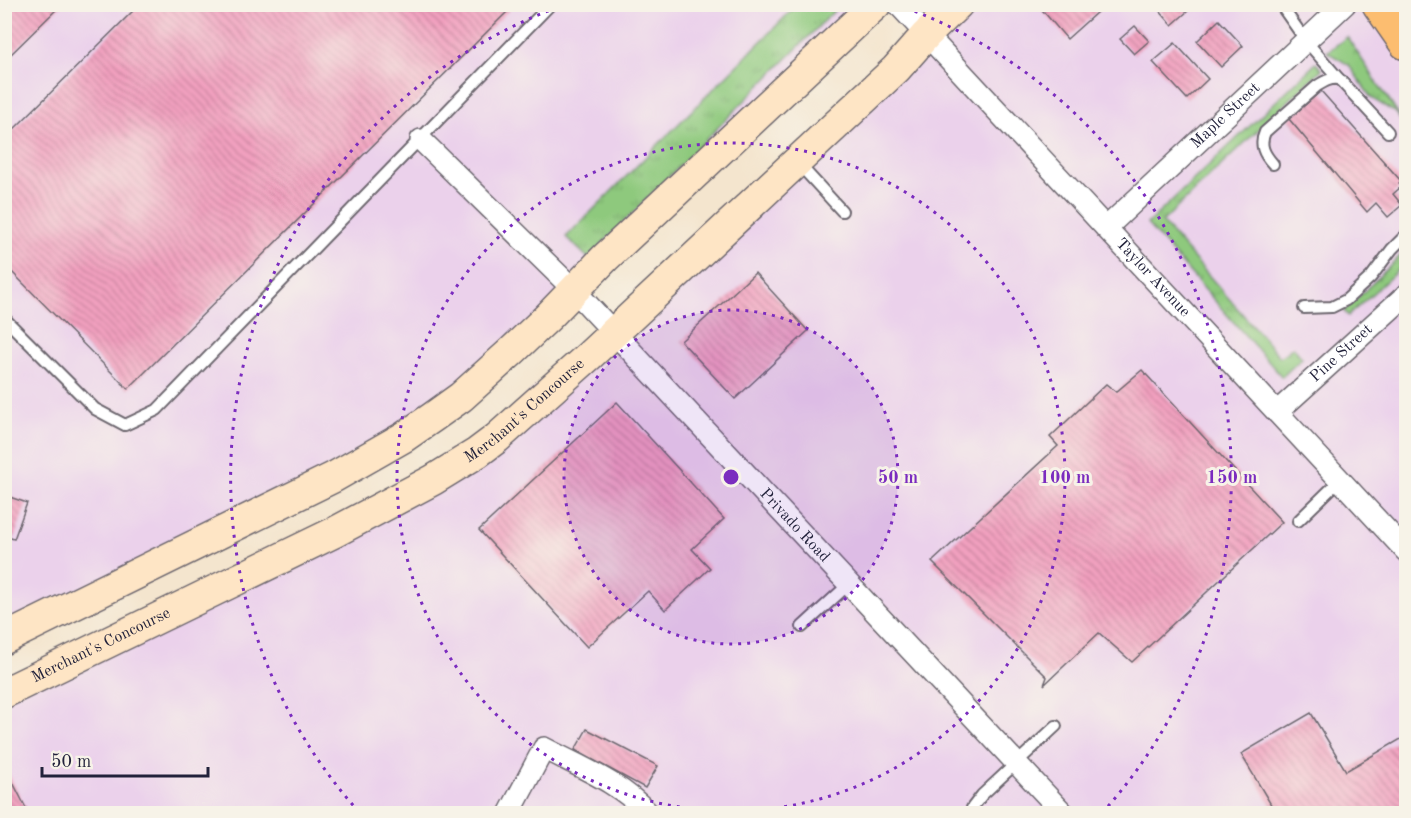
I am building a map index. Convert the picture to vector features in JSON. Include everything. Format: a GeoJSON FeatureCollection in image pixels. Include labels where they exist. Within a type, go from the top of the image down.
{"type":"FeatureCollection","features":[{"type":"Feature","properties":{"kind":"main road"},"geometry":{"type":"LineString","coordinates":[[1379,4],[1407,43]]}},
{"type":"Feature","properties":{"kind":"street"},"geometry":{"type":"LineString","coordinates":[[4,639],[352,467],[395,442],[442,410],[486,375],[549,317],[613,250],[876,4]]}},
{"type":"Feature","properties":{"kind":"street","name":"Taylor Avenue"},"geometry":{"type":"LineString","coordinates":[[898,4],[1407,551]]}},
{"type":"Feature","properties":{"kind":"street","name":"Merchant's Concourse"},"geometry":{"type":"LineString","coordinates":[[8,688],[335,532],[456,467],[497,438],[896,69],[958,4]]}},
{"type":"Feature","properties":{"kind":"street","name":"Maple Street"},"geometry":{"type":"LineString","coordinates":[[1106,228],[1345,4]]}},
{"type":"Feature","properties":{"kind":"street","name":"Privado Road"},"geometry":{"type":"LineString","coordinates":[[421,140],[574,290],[1064,813]]}},
{"type":"Feature","properties":{"kind":"street","name":"Pine Street"},"geometry":{"type":"LineString","coordinates":[[1278,412],[1407,295]]}},
{"type":"Feature","properties":{"kind":"street"},"geometry":{"type":"LineString","coordinates":[[510,813],[544,748],[616,786],[649,813]]}},
{"type":"Feature","properties":{"kind":"lane"},"geometry":{"type":"LineString","coordinates":[[4,318],[95,409],[125,424],[157,410],[551,4]]}},
{"type":"Feature","properties":{"kind":"lane"},"geometry":{"type":"LineString","coordinates":[[1280,4],[1306,41],[1388,132]]}},
{"type":"Feature","properties":{"kind":"lane"},"geometry":{"type":"LineString","coordinates":[[1273,164],[1265,154],[1262,144],[1265,132],[1325,80],[1339,79]]}},
{"type":"Feature","properties":{"kind":"lane"},"geometry":{"type":"LineString","coordinates":[[797,162],[842,211]]}},
{"type":"Feature","properties":{"kind":"lane"},"geometry":{"type":"LineString","coordinates":[[1304,308],[1332,307],[1346,300],[1371,277],[1392,249],[1407,235]]}},
{"type":"Feature","properties":{"kind":"lane"},"geometry":{"type":"LineString","coordinates":[[1298,521],[1340,480]]}},
{"type":"Feature","properties":{"kind":"lane"},"geometry":{"type":"LineString","coordinates":[[802,627],[849,584]]}},
{"type":"Feature","properties":{"kind":"lane"},"geometry":{"type":"LineString","coordinates":[[972,808],[982,795],[1056,726]]}},
{"type":"Feature","properties":{"kind":"shaded area"},"geometry":{"type":"Polygon","coordinates":[[[5,5],[876,5],[461,397],[5,639],[5,5]]]}},
{"type":"Feature","properties":{"kind":"shaded area"},"geometry":{"type":"Polygon","coordinates":[[[958,5],[1406,5],[1406,813],[5,814],[5,693],[433,480],[958,5]]]}},
{"type":"Feature","properties":{"kind":"green space"},"geometry":{"type":"Polygon","coordinates":[[[797,5],[840,5],[588,258],[566,237],[797,5]]]}},
{"type":"Feature","properties":{"kind":"green space"},"geometry":{"type":"Polygon","coordinates":[[[1347,37],[1406,126],[1406,129],[1396,113],[1371,98],[1349,65],[1327,52],[1347,37]]]}},
{"type":"Feature","properties":{"kind":"green space"},"geometry":{"type":"Polygon","coordinates":[[[1316,63],[1322,69],[1162,222],[1280,357],[1293,347],[1302,358],[1282,377],[1147,224],[1316,63]]]}},
{"type":"Feature","properties":{"kind":"green space"},"geometry":{"type":"Polygon","coordinates":[[[1406,250],[1406,263],[1348,316],[1344,311],[1406,250]]]}},
{"type":"Feature","properties":{"kind":"building"},"geometry":{"type":"Polygon","coordinates":[[[4,4],[62,4],[4,61],[4,4]]]}},
{"type":"Feature","properties":{"kind":"building"},"geometry":{"type":"Polygon","coordinates":[[[140,4],[515,4],[128,389],[4,264],[4,139],[140,4]]]}},
{"type":"Feature","properties":{"kind":"building"},"geometry":{"type":"Polygon","coordinates":[[[1037,4],[1106,4],[1067,39],[1037,4]]]}},
{"type":"Feature","properties":{"kind":"building"},"geometry":{"type":"Polygon","coordinates":[[[1163,4],[1182,4],[1188,11],[1172,25],[1158,9],[1163,4]]]}},
{"type":"Feature","properties":{"kind":"building"},"geometry":{"type":"Polygon","coordinates":[[[1219,20],[1243,46],[1221,67],[1197,41],[1219,20]]]}},
{"type":"Feature","properties":{"kind":"building"},"geometry":{"type":"Polygon","coordinates":[[[1135,26],[1149,41],[1134,54],[1120,39],[1135,26]]]}},
{"type":"Feature","properties":{"kind":"building"},"geometry":{"type":"Polygon","coordinates":[[[1175,43],[1208,79],[1187,99],[1153,62],[1175,43]]]}},
{"type":"Feature","properties":{"kind":"building"},"geometry":{"type":"Polygon","coordinates":[[[1321,91],[1401,181],[1399,183],[1402,186],[1393,194],[1402,205],[1388,217],[1376,203],[1367,212],[1289,119],[1321,91]]]}},
{"type":"Feature","properties":{"kind":"building"},"geometry":{"type":"Polygon","coordinates":[[[755,273],[808,331],[735,399],[681,341],[755,273]]]}},
{"type":"Feature","properties":{"kind":"building"},"geometry":{"type":"Polygon","coordinates":[[[1142,370],[1282,522],[1132,662],[1099,633],[1044,685],[1047,677],[932,562],[1058,446],[1050,437],[1106,384],[1116,392],[1142,370]]]}},
{"type":"Feature","properties":{"kind":"building"},"geometry":{"type":"Polygon","coordinates":[[[617,402],[724,519],[692,549],[710,568],[665,610],[648,591],[587,647],[479,530],[617,402]]]}},
{"type":"Feature","properties":{"kind":"building"},"geometry":{"type":"Polygon","coordinates":[[[4,495],[27,503],[14,539],[4,536],[4,495]]]}},
{"type":"Feature","properties":{"kind":"building"},"geometry":{"type":"Polygon","coordinates":[[[1311,713],[1346,771],[1406,736],[1406,814],[1263,814],[1273,808],[1241,754],[1311,713]]]}},
{"type":"Feature","properties":{"kind":"building"},"geometry":{"type":"Polygon","coordinates":[[[587,729],[658,766],[645,788],[575,750],[587,729]]]}},
{"type":"Feature","properties":{"kind":"building"},"geometry":{"type":"Polygon","coordinates":[[[4,765],[29,814],[4,814],[4,765]]]}}]}
